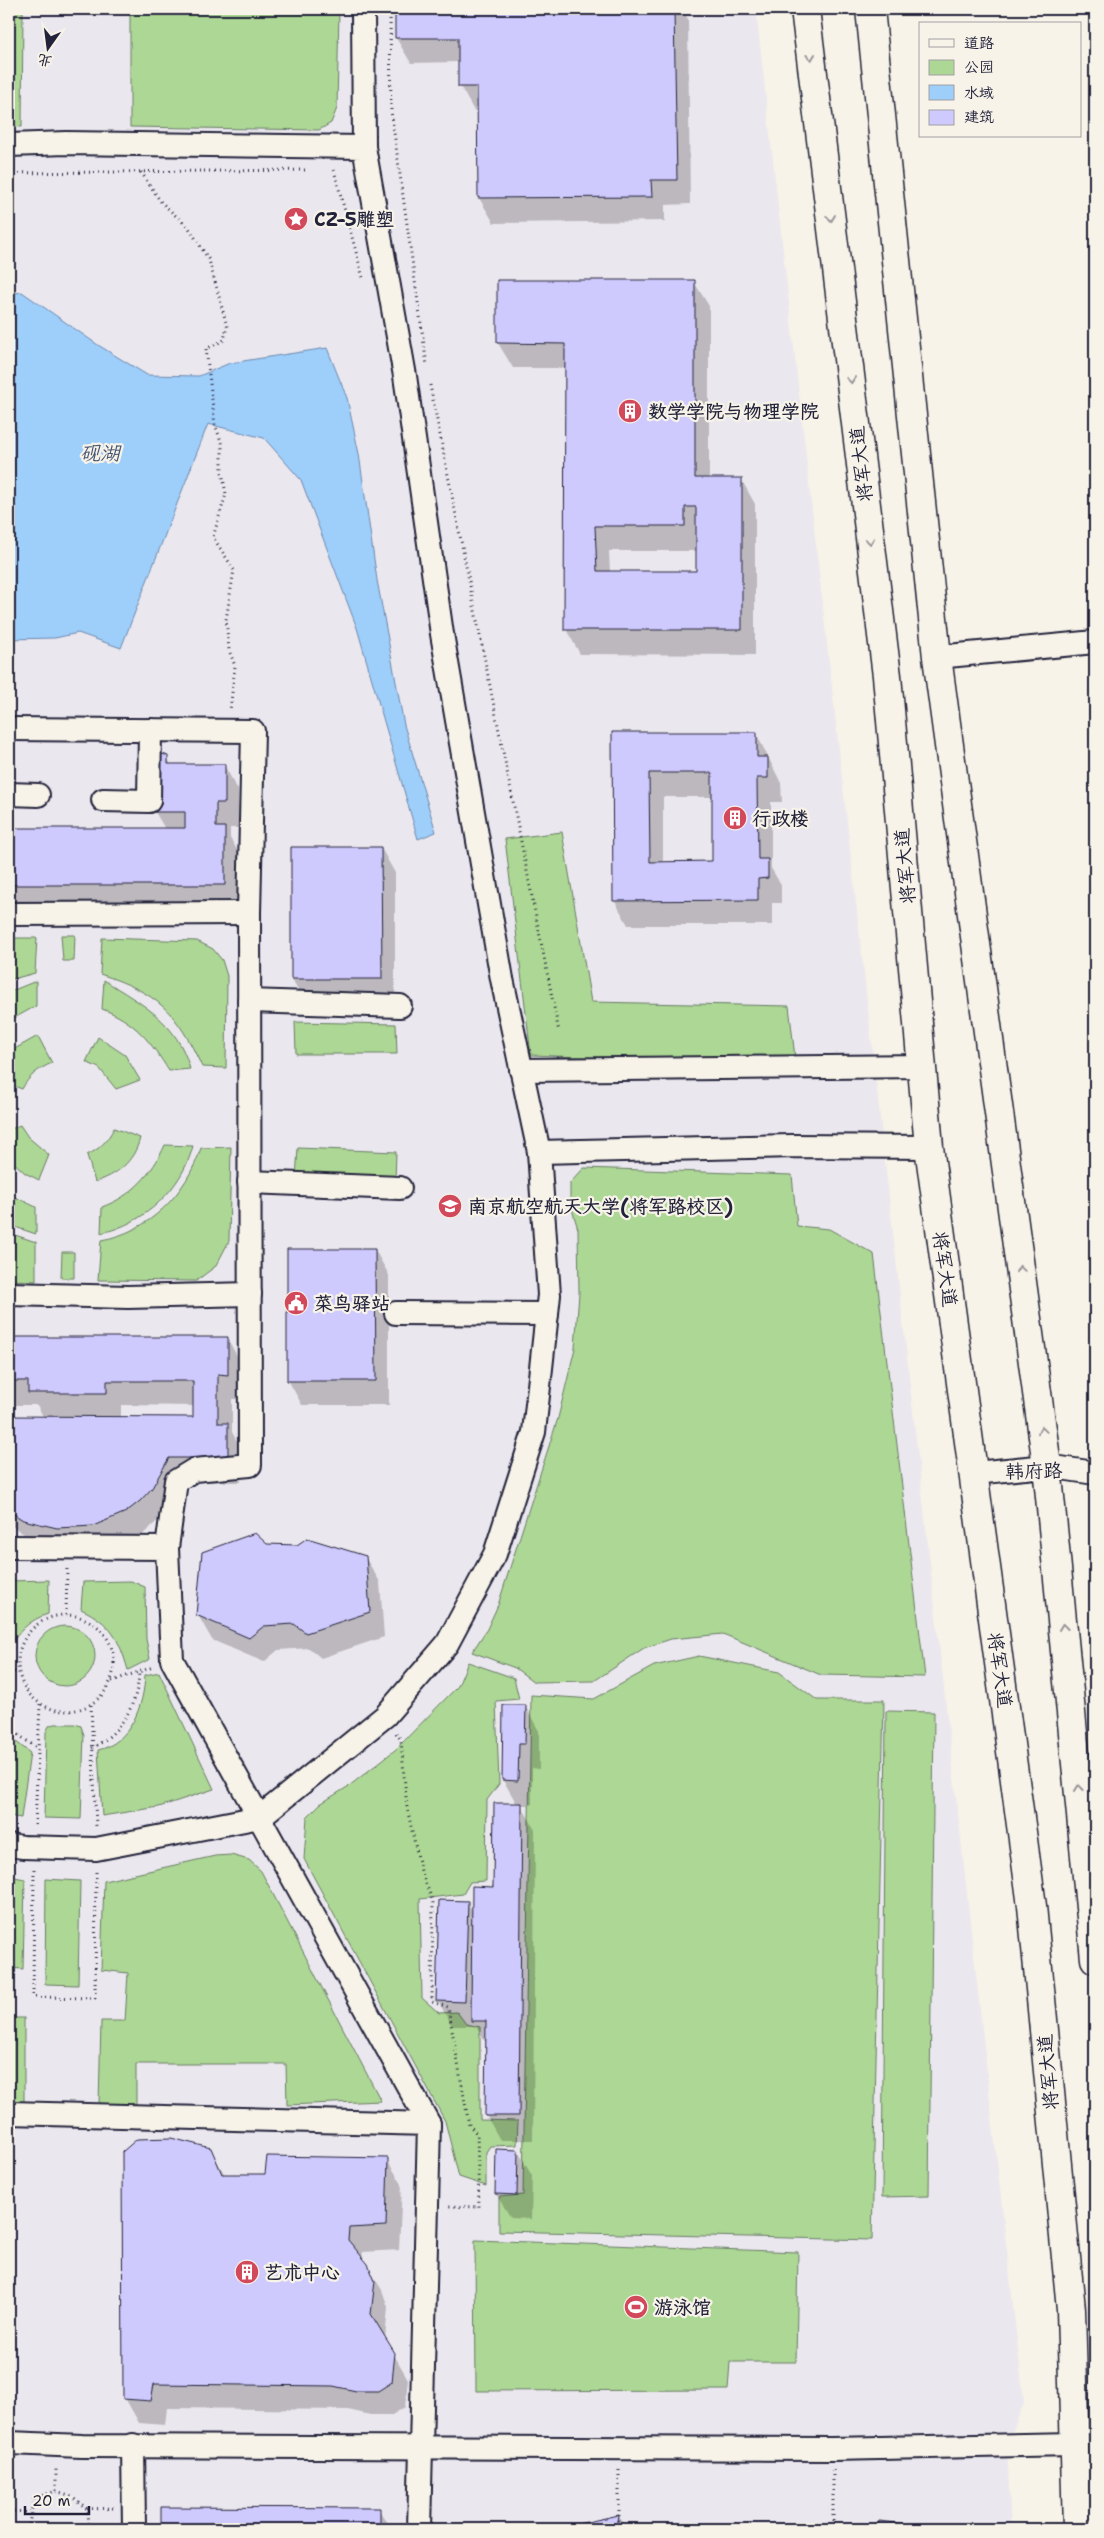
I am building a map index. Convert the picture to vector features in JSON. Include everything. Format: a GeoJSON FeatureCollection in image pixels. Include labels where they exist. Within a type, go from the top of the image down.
{"type":"FeatureCollection","features":[{"type":"Feature","properties":{"kind":"main road","name":"将军大道"},"geometry":{"type":"LineString","coordinates":[[805,9],[887,676],[929,1147],[1032,1906],[1071,2309],[1077,2529]]}},
{"type":"Feature","properties":{"kind":"main road"},"geometry":{"type":"LineString","coordinates":[[870,9],[937,657],[1047,1466],[1095,1959]]}},
{"type":"Feature","properties":{"kind":"street"},"geometry":{"type":"LineString","coordinates":[[9,1845],[96,1849],[260,1817],[385,1716],[447,1644],[495,1554],[534,1432],[549,1295],[547,1238],[539,1152],[502,979],[442,634],[405,376],[364,147],[363,9]]}},
{"type":"Feature","properties":{"kind":"street"},"geometry":{"type":"LineString","coordinates":[[9,145],[66,143],[364,147]]}},
{"type":"Feature","properties":{"kind":"street"},"geometry":{"type":"LineString","coordinates":[[937,657],[1095,642]]}},
{"type":"Feature","properties":{"kind":"street"},"geometry":{"type":"LineString","coordinates":[[9,729],[253,731],[249,913],[250,1465],[194,1470],[176,1481],[167,1548],[172,1660],[429,2124],[420,2529]]}},
{"type":"Feature","properties":{"kind":"street"},"geometry":{"type":"LineString","coordinates":[[103,800],[149,802],[150,730]]}},
{"type":"Feature","properties":{"kind":"street"},"geometry":{"type":"LineString","coordinates":[[9,794],[38,794]]}},
{"type":"Feature","properties":{"kind":"street"},"geometry":{"type":"LineString","coordinates":[[9,914],[249,913]]}},
{"type":"Feature","properties":{"kind":"street"},"geometry":{"type":"LineString","coordinates":[[249,1001],[400,1006]]}},
{"type":"Feature","properties":{"kind":"street"},"geometry":{"type":"LineString","coordinates":[[521,1070],[923,1066]]}},
{"type":"Feature","properties":{"kind":"street"},"geometry":{"type":"LineString","coordinates":[[539,1152],[794,1146],[929,1147]]}},
{"type":"Feature","properties":{"kind":"street"},"geometry":{"type":"LineString","coordinates":[[249,1182],[400,1188]]}},
{"type":"Feature","properties":{"kind":"street"},"geometry":{"type":"LineString","coordinates":[[9,1294],[128,1297],[250,1294]]}},
{"type":"Feature","properties":{"kind":"street"},"geometry":{"type":"LineString","coordinates":[[396,1313],[547,1314]]}},
{"type":"Feature","properties":{"kind":"street","name":"韩府路"},"geometry":{"type":"LineString","coordinates":[[974,1473],[1047,1466],[1095,1473]]}},
{"type":"Feature","properties":{"kind":"street"},"geometry":{"type":"LineString","coordinates":[[9,1547],[167,1548]]}},
{"type":"Feature","properties":{"kind":"street"},"geometry":{"type":"LineString","coordinates":[[9,2113],[429,2124]]}},
{"type":"Feature","properties":{"kind":"street"},"geometry":{"type":"LineString","coordinates":[[9,2443],[55,2445],[832,2449],[1075,2444]]}},
{"type":"Feature","properties":{"kind":"street"},"geometry":{"type":"LineString","coordinates":[[134,2445],[134,2529]]}},
{"type":"Feature","properties":{"kind":"path"},"geometry":{"type":"LineString","coordinates":[[390,9],[391,111],[428,372]]}},
{"type":"Feature","properties":{"kind":"path"},"geometry":{"type":"LineString","coordinates":[[9,173],[317,170]]}},
{"type":"Feature","properties":{"kind":"path"},"geometry":{"type":"LineString","coordinates":[[326,170],[336,170],[364,283]]}},
{"type":"Feature","properties":{"kind":"path"},"geometry":{"type":"LineString","coordinates":[[141,172],[161,202],[189,228],[209,260],[227,326],[224,340],[206,349],[215,425],[222,442],[222,472],[226,494],[213,537],[234,570],[226,620],[229,650],[236,666],[231,690],[229,731]]}},
{"type":"Feature","properties":{"kind":"path"},"geometry":{"type":"LineString","coordinates":[[430,381],[558,1032]]}},
{"type":"Feature","properties":{"kind":"path"},"geometry":{"type":"LineString","coordinates":[[66,1615],[68,1548]]}},
{"type":"Feature","properties":{"kind":"path"},"geometry":{"type":"LineString","coordinates":[[66,1615],[89,1621],[106,1636],[113,1650],[115,1666],[111,1681],[103,1694],[91,1705],[75,1711],[59,1711],[43,1706],[30,1696],[22,1683],[19,1673],[19,1650],[26,1636],[37,1624],[50,1617],[66,1615]]}},
{"type":"Feature","properties":{"kind":"path"},"geometry":{"type":"LineString","coordinates":[[111,1681],[172,1660]]}},
{"type":"Feature","properties":{"kind":"path"},"geometry":{"type":"LineString","coordinates":[[9,1671],[19,1673]]}},
{"type":"Feature","properties":{"kind":"path"},"geometry":{"type":"LineString","coordinates":[[92,1748],[117,1730],[126,1717],[134,1704],[139,1686],[139,1672]]}},
{"type":"Feature","properties":{"kind":"path"},"geometry":{"type":"LineString","coordinates":[[385,1716],[400,1740],[407,1808],[421,1871],[433,1902],[432,2002],[448,2007],[468,2125],[477,2134],[480,2207],[427,2206]]}},
{"type":"Feature","properties":{"kind":"path"},"geometry":{"type":"LineString","coordinates":[[9,1723],[20,1736],[38,1748]]}},
{"type":"Feature","properties":{"kind":"path"},"geometry":{"type":"LineString","coordinates":[[55,2445],[56,2492]]}},
{"type":"Feature","properties":{"kind":"path"},"geometry":{"type":"LineString","coordinates":[[618,2447],[620,2529]]}},
{"type":"Feature","properties":{"kind":"path"},"geometry":{"type":"LineString","coordinates":[[832,2449],[833,2529]]}},
{"type":"Feature","properties":{"kind":"path"},"geometry":{"type":"LineString","coordinates":[[28,2529],[34,2498],[56,2492],[72,2496],[87,2510],[88,2529]]}},
{"type":"Feature","properties":{"kind":"path"},"geometry":{"type":"LineString","coordinates":[[9,2511],[31,2512]]}},
{"type":"Feature","properties":{"kind":"shaded area","name":"南京航空航天大学(将军路校区)"},"geometry":{"type":"Polygon","coordinates":[[[9,9],[756,9],[1024,2403],[1007,2445],[1011,2529],[9,2529],[9,9]]]}},
{"type":"Feature","properties":{"kind":"green space"},"geometry":{"type":"Polygon","coordinates":[[[9,9],[23,9],[22,127],[9,126],[9,9]]]}},
{"type":"Feature","properties":{"kind":"green space"},"geometry":{"type":"Polygon","coordinates":[[[130,9],[339,9],[337,108],[331,123],[319,130],[130,127],[130,9]]]}},
{"type":"Feature","properties":{"kind":"green space"},"geometry":{"type":"Polygon","coordinates":[[[562,832],[591,1002],[789,1006],[796,1066],[531,1055],[505,839],[562,832]]]}},
{"type":"Feature","properties":{"kind":"green space"},"geometry":{"type":"Polygon","coordinates":[[[61,935],[75,935],[74,961],[63,961],[61,935]]]}},
{"type":"Feature","properties":{"kind":"green space"},"geometry":{"type":"Polygon","coordinates":[[[9,938],[37,938],[35,973],[9,980],[9,938]]]}},
{"type":"Feature","properties":{"kind":"green space"},"geometry":{"type":"Polygon","coordinates":[[[102,938],[197,941],[213,949],[222,960],[227,976],[226,1068],[202,1067],[184,1032],[163,1007],[137,989],[100,974],[102,938]]]}},
{"type":"Feature","properties":{"kind":"green space"},"geometry":{"type":"Polygon","coordinates":[[[104,980],[145,1006],[167,1026],[177,1038],[190,1069],[169,1071],[149,1042],[133,1026],[102,1009],[104,980]]]}},
{"type":"Feature","properties":{"kind":"green space"},"geometry":{"type":"Polygon","coordinates":[[[36,981],[36,1006],[9,1021],[9,992],[36,981]]]}},
{"type":"Feature","properties":{"kind":"green space"},"geometry":{"type":"Polygon","coordinates":[[[295,1022],[396,1024],[397,1054],[296,1054],[295,1022]]]}},
{"type":"Feature","properties":{"kind":"green space"},"geometry":{"type":"Polygon","coordinates":[[[38,1036],[52,1063],[34,1073],[22,1089],[9,1084],[9,1052],[38,1036]]]}},
{"type":"Feature","properties":{"kind":"green space"},"geometry":{"type":"Polygon","coordinates":[[[98,1037],[125,1055],[140,1080],[116,1089],[99,1068],[86,1062],[98,1037]]]}},
{"type":"Feature","properties":{"kind":"green space"},"geometry":{"type":"Polygon","coordinates":[[[20,1125],[28,1137],[49,1155],[39,1180],[25,1173],[9,1158],[9,1130],[20,1125]]]}},
{"type":"Feature","properties":{"kind":"green space"},"geometry":{"type":"Polygon","coordinates":[[[114,1128],[140,1138],[134,1154],[124,1166],[110,1176],[95,1182],[87,1155],[103,1144],[114,1128]]]}},
{"type":"Feature","properties":{"kind":"green space"},"geometry":{"type":"Polygon","coordinates":[[[165,1145],[193,1146],[188,1162],[170,1190],[146,1213],[132,1222],[101,1233],[102,1207],[123,1197],[140,1183],[160,1156],[165,1145]]]}},
{"type":"Feature","properties":{"kind":"green space"},"geometry":{"type":"Polygon","coordinates":[[[231,1147],[229,1241],[216,1266],[196,1281],[98,1280],[101,1240],[118,1236],[150,1220],[186,1181],[201,1148],[231,1147]]]}},
{"type":"Feature","properties":{"kind":"green space"},"geometry":{"type":"Polygon","coordinates":[[[298,1148],[396,1152],[395,1183],[296,1178],[298,1148]]]}},
{"type":"Feature","properties":{"kind":"green space"},"geometry":{"type":"Polygon","coordinates":[[[584,1168],[792,1175],[797,1226],[829,1229],[874,1254],[925,1677],[821,1675],[723,1634],[671,1639],[644,1648],[594,1681],[534,1682],[515,1668],[472,1652],[487,1629],[498,1605],[558,1418],[575,1348],[579,1293],[578,1229],[570,1203],[570,1183],[584,1168]]]}},
{"type":"Feature","properties":{"kind":"green space"},"geometry":{"type":"Polygon","coordinates":[[[9,1194],[36,1207],[36,1234],[9,1225],[9,1194]]]}},
{"type":"Feature","properties":{"kind":"green space"},"geometry":{"type":"Polygon","coordinates":[[[9,1233],[36,1242],[36,1281],[9,1280],[9,1233]]]}},
{"type":"Feature","properties":{"kind":"green space"},"geometry":{"type":"Polygon","coordinates":[[[62,1252],[74,1252],[74,1278],[61,1278],[62,1252]]]}},
{"type":"Feature","properties":{"kind":"green space"},"geometry":{"type":"Polygon","coordinates":[[[49,1580],[48,1614],[35,1619],[25,1627],[9,1648],[9,1581],[49,1580]]]}},
{"type":"Feature","properties":{"kind":"green space"},"geometry":{"type":"Polygon","coordinates":[[[131,1581],[145,1587],[146,1639],[150,1659],[128,1670],[121,1649],[107,1626],[81,1609],[83,1582],[131,1581]]]}},
{"type":"Feature","properties":{"kind":"green space"},"geometry":{"type":"Polygon","coordinates":[[[59,1626],[71,1626],[82,1631],[90,1639],[95,1650],[93,1668],[82,1681],[71,1686],[59,1686],[48,1681],[40,1673],[35,1662],[35,1650],[40,1639],[48,1631],[59,1626]]]}},
{"type":"Feature","properties":{"kind":"green space"},"geometry":{"type":"Polygon","coordinates":[[[699,1656],[779,1672],[817,1700],[884,1700],[872,2240],[499,2231],[499,2197],[523,2195],[531,1695],[594,1699],[654,1666],[699,1656]]]}},
{"type":"Feature","properties":{"kind":"green space"},"geometry":{"type":"Polygon","coordinates":[[[468,1662],[514,1678],[519,1699],[496,1701],[499,1784],[487,1800],[486,1881],[470,1882],[463,1894],[420,1899],[422,1998],[439,2013],[457,2012],[466,2024],[480,2027],[480,2120],[518,2121],[517,2145],[490,2146],[486,2152],[486,2186],[459,2177],[445,2121],[304,1859],[307,1817],[320,1804],[349,1786],[395,1750],[458,1686],[468,1662]]]}},
{"type":"Feature","properties":{"kind":"green space"},"geometry":{"type":"Polygon","coordinates":[[[159,1672],[214,1789],[159,1807],[102,1816],[98,1750],[119,1740],[127,1731],[133,1722],[142,1699],[145,1675],[159,1672]]]}},
{"type":"Feature","properties":{"kind":"green space"},"geometry":{"type":"Polygon","coordinates":[[[886,1711],[934,1712],[929,2196],[882,2197],[886,1711]]]}},
{"type":"Feature","properties":{"kind":"green space"},"geometry":{"type":"Polygon","coordinates":[[[54,1724],[75,1724],[81,1726],[84,1735],[81,1819],[44,1818],[46,1732],[49,1726],[54,1724]]]}},
{"type":"Feature","properties":{"kind":"green space"},"geometry":{"type":"Polygon","coordinates":[[[9,1736],[30,1753],[21,1818],[9,1816],[9,1736]]]}},
{"type":"Feature","properties":{"kind":"green space"},"geometry":{"type":"Polygon","coordinates":[[[231,1855],[249,1860],[261,1871],[381,2101],[287,2105],[286,2064],[136,2064],[136,2105],[99,2105],[101,2021],[125,2021],[128,1973],[101,1970],[104,1881],[215,1856],[231,1855]]]}},
{"type":"Feature","properties":{"kind":"green space"},"geometry":{"type":"Polygon","coordinates":[[[9,1876],[25,1879],[23,1969],[9,1968],[9,1876]]]}},
{"type":"Feature","properties":{"kind":"green space"},"geometry":{"type":"Polygon","coordinates":[[[46,1879],[80,1881],[78,1985],[45,1984],[46,1879]]]}},
{"type":"Feature","properties":{"kind":"green space"},"geometry":{"type":"Polygon","coordinates":[[[9,2018],[24,2018],[24,2102],[9,2102],[9,2018]]]}},
{"type":"Feature","properties":{"kind":"green space","name":"游泳馆"},"geometry":{"type":"Polygon","coordinates":[[[475,2240],[798,2252],[796,2362],[730,2362],[728,2390],[476,2391],[475,2240]]]}},
{"type":"Feature","properties":{"kind":"water","name":"砚湖"},"geometry":{"type":"Polygon","coordinates":[[[22,292],[98,345],[147,375],[199,376],[230,363],[327,348],[347,398],[359,454],[377,580],[404,725],[436,832],[418,839],[357,628],[301,480],[264,438],[208,424],[121,648],[78,633],[55,638],[9,639],[9,294],[22,292]]]}},
{"type":"Feature","properties":{"kind":"building"},"geometry":{"type":"Polygon","coordinates":[[[395,9],[674,9],[677,180],[651,180],[652,197],[478,198],[477,87],[458,87],[458,38],[395,38],[395,9]]]}},
{"type":"Feature","properties":{"kind":"building","name":"数学学院与物理学院"},"geometry":{"type":"Polygon","coordinates":[[[497,280],[695,280],[695,478],[742,478],[742,630],[564,630],[565,344],[497,343],[497,280]],[[685,507],[685,526],[595,526],[597,571],[696,571],[696,507],[685,507]]]}},
{"type":"Feature","properties":{"kind":"building","name":"行政楼"},"geometry":{"type":"Polygon","coordinates":[[[612,732],[757,732],[757,757],[768,757],[768,778],[757,778],[758,859],[768,859],[768,878],[758,879],[758,900],[613,901],[612,732]],[[649,773],[650,862],[712,861],[712,773],[649,773]]]}},
{"type":"Feature","properties":{"kind":"building"},"geometry":{"type":"Polygon","coordinates":[[[160,753],[168,756],[168,764],[225,764],[225,803],[216,803],[216,827],[225,827],[225,885],[9,885],[9,828],[185,828],[185,812],[153,812],[153,756],[160,753]]]}},
{"type":"Feature","properties":{"kind":"building"},"geometry":{"type":"Polygon","coordinates":[[[291,847],[381,847],[382,979],[291,979],[291,847]]]}},
{"type":"Feature","properties":{"kind":"building"},"geometry":{"type":"Polygon","coordinates":[[[287,1249],[375,1249],[376,1381],[287,1381],[287,1249]]]}},
{"type":"Feature","properties":{"kind":"building"},"geometry":{"type":"Polygon","coordinates":[[[9,1337],[228,1337],[228,1375],[218,1374],[218,1423],[228,1423],[228,1458],[169,1458],[152,1488],[140,1501],[126,1512],[93,1526],[57,1528],[23,1520],[9,1511],[9,1416],[193,1417],[193,1381],[107,1381],[107,1393],[28,1393],[28,1381],[9,1381],[9,1337]]]}},
{"type":"Feature","properties":{"kind":"building"},"geometry":{"type":"Polygon","coordinates":[[[255,1533],[267,1544],[297,1545],[307,1538],[366,1556],[370,1612],[306,1633],[294,1624],[264,1626],[249,1638],[196,1615],[202,1552],[255,1533]]]}},
{"type":"Feature","properties":{"kind":"building"},"geometry":{"type":"Polygon","coordinates":[[[503,1705],[526,1705],[525,1744],[519,1744],[518,1781],[502,1780],[503,1705]]]}},
{"type":"Feature","properties":{"kind":"building"},"geometry":{"type":"Polygon","coordinates":[[[494,1803],[522,1803],[519,2116],[485,2116],[486,2021],[471,2021],[472,1886],[493,1887],[494,1803]]]}},
{"type":"Feature","properties":{"kind":"building"},"geometry":{"type":"Polygon","coordinates":[[[439,1900],[468,1901],[465,2002],[436,2001],[439,1900]]]}},
{"type":"Feature","properties":{"kind":"building","name":"艺术中心"},"geometry":{"type":"Polygon","coordinates":[[[171,2138],[211,2148],[222,2174],[265,2174],[267,2156],[388,2158],[386,2226],[349,2228],[348,2240],[368,2264],[375,2281],[371,2314],[395,2353],[392,2382],[378,2391],[356,2391],[333,2386],[154,2384],[151,2401],[123,2399],[122,2152],[137,2139],[171,2138]]]}},
{"type":"Feature","properties":{"kind":"building"},"geometry":{"type":"Polygon","coordinates":[[[496,2149],[518,2150],[517,2195],[495,2194],[496,2149]]]}},
{"type":"Feature","properties":{"kind":"building"},"geometry":{"type":"Polygon","coordinates":[[[161,2507],[380,2508],[380,2529],[161,2529],[161,2507]]]}},
{"type":"Feature","properties":{"kind":"building"},"geometry":{"type":"Polygon","coordinates":[[[619,2515],[617,2529],[555,2529],[619,2515]]]}},
{"type":"Feature","properties":{"kind":"building"},"geometry":{"type":"Polygon","coordinates":[[[879,2521],[915,2525],[923,2529],[878,2529],[879,2521]]]}},
{"type":"Feature","properties":{"kind":"place","name":"CZ-5雕塑"},"geometry":{"type":"Point","coordinates":[296,219]}},
{"type":"Feature","properties":{"kind":"place","name":"数学学院与物理学院"},"geometry":{"type":"Point","coordinates":[630,411]}},
{"type":"Feature","properties":{"kind":"place","name":"行政楼"},"geometry":{"type":"Point","coordinates":[735,818]}},
{"type":"Feature","properties":{"kind":"place","name":"南京航空航天大学(将军路校区)"},"geometry":{"type":"Point","coordinates":[450,1206]}},
{"type":"Feature","properties":{"kind":"place","name":"菜鸟驿站"},"geometry":{"type":"Point","coordinates":[296,1303]}},
{"type":"Feature","properties":{"kind":"place","name":"艺术中心"},"geometry":{"type":"Point","coordinates":[247,2272]}},
{"type":"Feature","properties":{"kind":"place","name":"游泳馆"},"geometry":{"type":"Point","coordinates":[636,2307]}}]}
